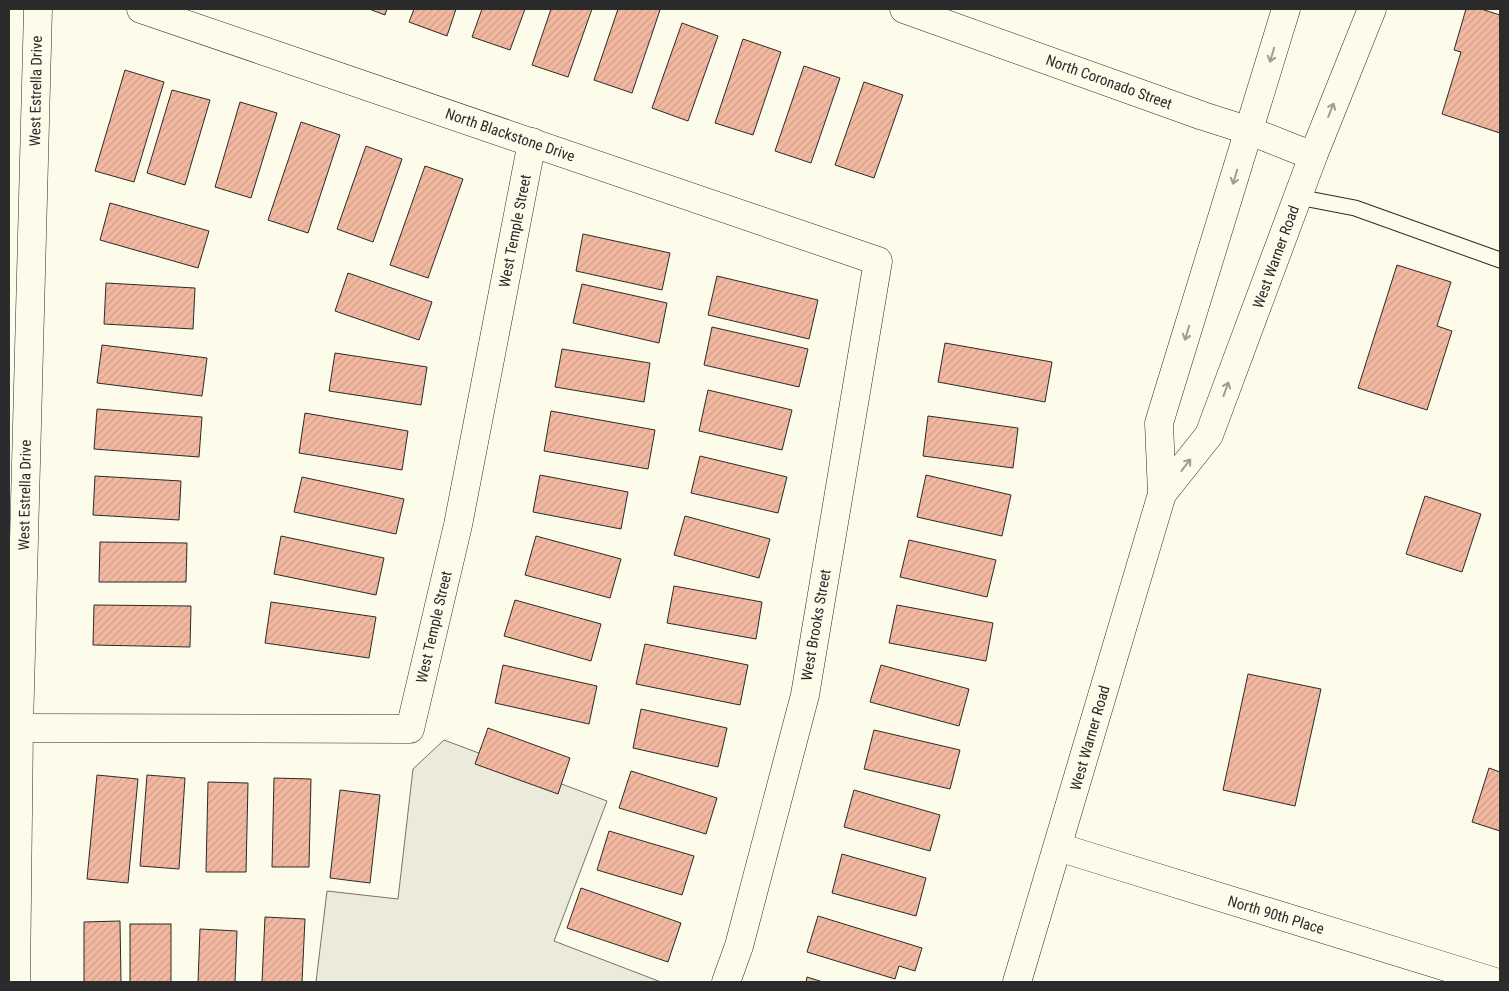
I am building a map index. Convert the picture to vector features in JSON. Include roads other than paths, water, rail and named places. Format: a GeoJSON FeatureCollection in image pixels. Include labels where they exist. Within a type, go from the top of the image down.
{"type":"FeatureCollection","features":[{"type":"Feature","properties":{"kind":"street","name":"West Estrella Drive"},"geometry":{"type":"LineString","coordinates":[[16,982],[19,728],[38,9]]}},
{"type":"Feature","properties":{"kind":"street","name":"North Blackstone Drive"},"geometry":{"type":"LineString","coordinates":[[141,9],[878,261]]}},
{"type":"Feature","properties":{"kind":"street","name":"North Coronado Street"},"geometry":{"type":"LineString","coordinates":[[904,9],[1250,131],[1313,156]]}},
{"type":"Feature","properties":{"kind":"street","name":"West Warner Road"},"geometry":{"type":"LineString","coordinates":[[1017,982],[1162,494],[1159,423],[1286,9]]}},
{"type":"Feature","properties":{"kind":"street","name":"West Warner Road"},"geometry":{"type":"LineString","coordinates":[[1162,494],[1209,435],[1313,156],[1372,9]]}},
{"type":"Feature","properties":{"kind":"street","name":"West Temple Street"},"geometry":{"type":"LineString","coordinates":[[19,728],[410,729],[458,525],[532,142]]}},
{"type":"Feature","properties":{"kind":"street","name":"West Brooks Street"},"geometry":{"type":"LineString","coordinates":[[726,982],[739,946],[804,695],[878,261]]}},
{"type":"Feature","properties":{"kind":"street","name":"North 90th Place"},"geometry":{"type":"LineString","coordinates":[[1058,847],[1494,982]]}},
{"type":"Feature","properties":{"kind":"lane"},"geometry":{"type":"LineString","coordinates":[[1298,197],[1356,208],[1500,260]]}}]}
